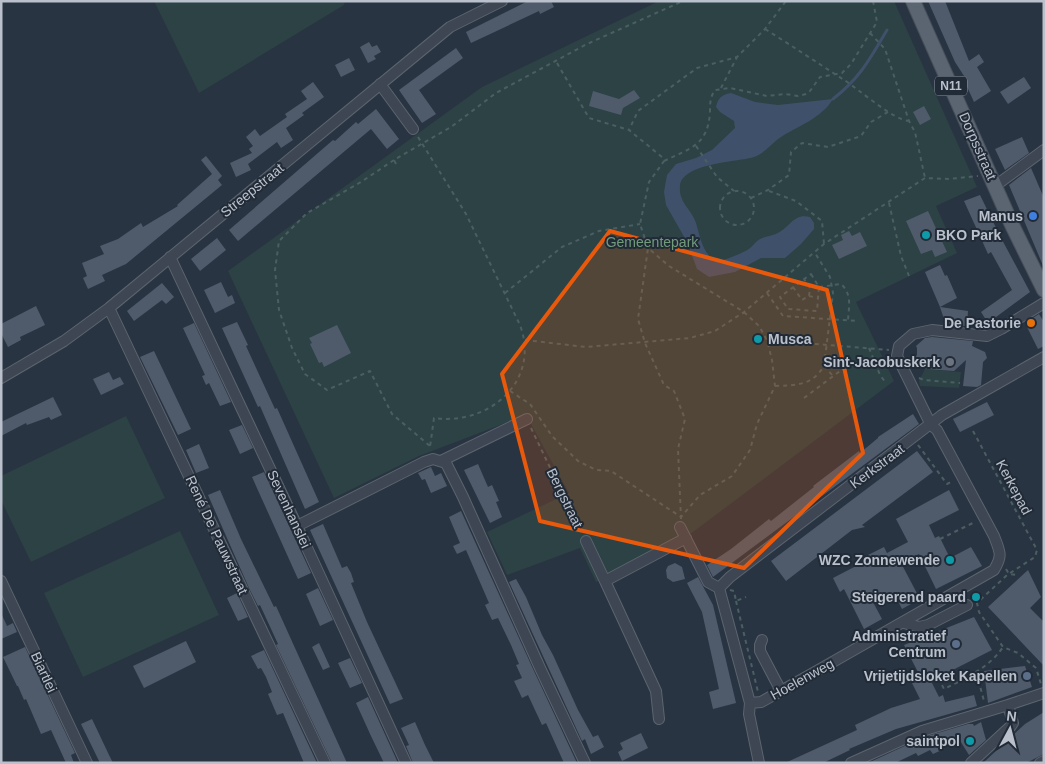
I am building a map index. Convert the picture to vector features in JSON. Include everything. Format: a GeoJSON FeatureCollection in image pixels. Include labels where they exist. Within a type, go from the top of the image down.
{"type":"FeatureCollection","features":[{"type":"Feature","properties":{"kind":"main road","name":"Dorpsstraat"},"geometry":{"type":"LineString","coordinates":[[913,1],[995,186],[1044,290]]}},
{"type":"Feature","properties":{"kind":"street","name":"Streepstraat"},"geometry":{"type":"LineString","coordinates":[[1,378],[64,341],[109,308],[450,27],[502,1]]}},
{"type":"Feature","properties":{"kind":"street"},"geometry":{"type":"LineString","coordinates":[[380,84],[412,128]]}},
{"type":"Feature","properties":{"kind":"street"},"geometry":{"type":"LineString","coordinates":[[995,186],[1044,150]]}},
{"type":"Feature","properties":{"kind":"street","name":"Sevenhanslei"},"geometry":{"type":"LineString","coordinates":[[170,257],[406,763]]}},
{"type":"Feature","properties":{"kind":"street"},"geometry":{"type":"LineString","coordinates":[[897,350],[913,334],[932,330],[987,336],[1044,303]]}},
{"type":"Feature","properties":{"kind":"street","name":"René De Pauwstraat"},"geometry":{"type":"LineString","coordinates":[[109,308],[325,763]]}},
{"type":"Feature","properties":{"kind":"street","name":"Hoelenweg"},"geometry":{"type":"LineString","coordinates":[[756,702],[781,691],[904,623],[909,618],[994,570],[1001,558],[1000,550],[984,518],[937,430],[930,425],[896,356],[897,350]]}},
{"type":"Feature","properties":{"kind":"street","name":"Kerkstraat"},"geometry":{"type":"LineString","coordinates":[[719,588],[942,415],[1044,357]]}},
{"type":"Feature","properties":{"kind":"street"},"geometry":{"type":"LineString","coordinates":[[297,526],[424,462],[437,460],[527,419]]}},
{"type":"Feature","properties":{"kind":"street"},"geometry":{"type":"LineString","coordinates":[[437,460],[446,463],[463,496],[585,763]]}},
{"type":"Feature","properties":{"kind":"street"},"geometry":{"type":"LineString","coordinates":[[680,522],[708,582],[719,588],[756,702],[749,714],[759,763]]}},
{"type":"Feature","properties":{"kind":"street"},"geometry":{"type":"LineString","coordinates":[[605,581],[686,538]]}},
{"type":"Feature","properties":{"kind":"street","name":"Bergstraat"},"geometry":{"type":"LineString","coordinates":[[586,541],[656,691],[659,719]]}},
{"type":"Feature","properties":{"kind":"street","name":"Biartlei"},"geometry":{"type":"LineString","coordinates":[[1,581],[87,763]]}},
{"type":"Feature","properties":{"kind":"street"},"geometry":{"type":"LineString","coordinates":[[904,623],[919,627],[928,625],[967,605]]}},
{"type":"Feature","properties":{"kind":"street"},"geometry":{"type":"LineString","coordinates":[[762,640],[760,651],[781,691]]}},
{"type":"Feature","properties":{"kind":"street"},"geometry":{"type":"LineString","coordinates":[[851,763],[922,730],[1043,693]]}},
{"type":"Feature","properties":{"kind":"street"},"geometry":{"type":"LineString","coordinates":[[972,763],[1011,726],[1008,705]]}},
{"type":"Feature","properties":{"kind":"street"},"geometry":{"type":"LineString","coordinates":[[1040,763],[1044,761]]}},
{"type":"Feature","properties":{"kind":"path"},"geometry":{"type":"LineString","coordinates":[[437,460],[430,446],[392,414],[370,371],[327,390],[306,374],[292,348],[279,310],[275,270],[279,241],[307,213],[451,128],[496,93],[557,62],[587,44],[683,1]]}},
{"type":"Feature","properties":{"kind":"path"},"geometry":{"type":"LineString","coordinates":[[720,88],[737,58],[765,29],[786,1]]}},
{"type":"Feature","properties":{"kind":"path"},"geometry":{"type":"LineString","coordinates":[[680,522],[678,449],[685,419],[674,391],[664,385],[645,343],[638,319],[648,248],[640,224],[649,182],[664,161],[696,146],[702,139],[709,122],[711,95],[715,90],[730,88],[767,96],[786,94],[798,96],[810,91],[820,77],[842,73],[850,64],[877,22],[873,1]]}},
{"type":"Feature","properties":{"kind":"path"},"geometry":{"type":"LineString","coordinates":[[765,29],[854,86],[888,112],[903,121],[909,121]]}},
{"type":"Feature","properties":{"kind":"path"},"geometry":{"type":"LineString","coordinates":[[870,32],[885,49],[909,121],[915,132],[926,178]]}},
{"type":"Feature","properties":{"kind":"path"},"geometry":{"type":"LineString","coordinates":[[629,130],[638,111],[698,68],[737,58]]}},
{"type":"Feature","properties":{"kind":"path"},"geometry":{"type":"LineString","coordinates":[[557,62],[590,118],[629,130],[662,157],[664,161]]}},
{"type":"Feature","properties":{"kind":"path"},"geometry":{"type":"LineString","coordinates":[[751,198],[768,190],[789,175],[791,152],[802,143],[828,147],[861,136],[870,122],[888,112]]}},
{"type":"Feature","properties":{"kind":"path"},"geometry":{"type":"LineString","coordinates":[[412,128],[466,214],[505,292],[525,340],[524,362],[520,374],[510,391],[495,405],[470,417],[457,420],[434,418],[430,446]]}},
{"type":"Feature","properties":{"kind":"path"},"geometry":{"type":"LineString","coordinates":[[696,146],[717,178],[734,191],[744,192],[751,198],[754,210],[749,220],[738,225],[732,224],[723,218],[720,206],[725,196],[734,191]]}},
{"type":"Feature","properties":{"kind":"path"},"geometry":{"type":"LineString","coordinates":[[394,160],[396,164]]}},
{"type":"Feature","properties":{"kind":"path"},"geometry":{"type":"LineString","coordinates":[[525,340],[586,347],[690,338],[715,331],[744,312],[824,244],[926,178],[949,179],[978,176],[989,170]]}},
{"type":"Feature","properties":{"kind":"path"},"geometry":{"type":"LineString","coordinates":[[768,190],[796,201],[822,221],[824,244]]}},
{"type":"Feature","properties":{"kind":"path"},"geometry":{"type":"LineString","coordinates":[[889,202],[901,256],[910,276]]}},
{"type":"Feature","properties":{"kind":"path"},"geometry":{"type":"LineString","coordinates":[[505,292],[562,247],[599,230],[640,224]]}},
{"type":"Feature","properties":{"kind":"path"},"geometry":{"type":"LineString","coordinates":[[648,248],[669,266],[744,312],[759,326],[767,340],[772,360],[775,386],[757,424],[750,450],[732,476],[700,495],[680,522]]}},
{"type":"Feature","properties":{"kind":"path"},"geometry":{"type":"LineString","coordinates":[[775,386],[801,385],[820,372],[824,366],[833,293],[830,277],[815,253]]}},
{"type":"Feature","properties":{"kind":"path"},"geometry":{"type":"LineString","coordinates":[[811,274],[819,287],[817,310],[788,309],[780,297],[794,287],[811,274]]}},
{"type":"Feature","properties":{"kind":"path"},"geometry":{"type":"LineString","coordinates":[[804,280],[810,288],[809,296]]}},
{"type":"Feature","properties":{"kind":"path"},"geometry":{"type":"LineString","coordinates":[[819,287],[840,284],[845,288],[850,298],[848,321]]}},
{"type":"Feature","properties":{"kind":"path"},"geometry":{"type":"LineString","coordinates":[[794,287],[802,300],[809,296],[818,298]]}},
{"type":"Feature","properties":{"kind":"path"},"geometry":{"type":"LineString","coordinates":[[767,293],[783,316],[858,322]]}},
{"type":"Feature","properties":{"kind":"path"},"geometry":{"type":"LineString","coordinates":[[767,340],[897,350]]}},
{"type":"Feature","properties":{"kind":"path"},"geometry":{"type":"LineString","coordinates":[[869,348],[880,375],[886,383]]}},
{"type":"Feature","properties":{"kind":"path"},"geometry":{"type":"LineString","coordinates":[[804,398],[848,365]]}},
{"type":"Feature","properties":{"kind":"path"},"geometry":{"type":"LineString","coordinates":[[824,366],[833,376]]}},
{"type":"Feature","properties":{"kind":"path"},"geometry":{"type":"LineString","coordinates":[[906,376],[960,384]]}},
{"type":"Feature","properties":{"kind":"path"},"geometry":{"type":"LineString","coordinates":[[510,391],[530,404],[552,436],[578,461],[596,470],[611,471],[680,522]]}},
{"type":"Feature","properties":{"kind":"path","name":"Bergstraat"},"geometry":{"type":"LineString","coordinates":[[527,419],[586,541]]}},
{"type":"Feature","properties":{"kind":"path","name":"Kerkepad"},"geometry":{"type":"LineString","coordinates":[[973,431],[1037,550],[1035,557],[1007,575],[977,603],[979,612],[1003,647]]}},
{"type":"Feature","properties":{"kind":"path"},"geometry":{"type":"LineString","coordinates":[[917,445],[947,484],[955,480]]}},
{"type":"Feature","properties":{"kind":"path"},"geometry":{"type":"LineString","coordinates":[[940,539],[984,518]]}},
{"type":"Feature","properties":{"kind":"path"},"geometry":{"type":"LineString","coordinates":[[719,588],[734,591],[756,702]]}},
{"type":"Feature","properties":{"kind":"path"},"geometry":{"type":"LineString","coordinates":[[736,601],[746,598]]}},
{"type":"Feature","properties":{"kind":"path"},"geometry":{"type":"LineString","coordinates":[[916,633],[944,689],[979,671],[998,656],[1003,647],[1018,653],[1036,668],[1043,693]]}},
{"type":"Feature","properties":{"kind":"path"},"geometry":{"type":"LineString","coordinates":[[979,671],[980,686],[988,710]]}},
{"type":"Feature","properties":{"kind":"highlighted area"},"geometry":{"type":"Polygon","coordinates":[[[610,231],[827,290],[863,453],[744,568],[540,521],[502,374],[610,231]]]}},
{"type":"Feature","properties":{"kind":"green space"},"geometry":{"type":"Polygon","coordinates":[[[154,1],[345,1],[344,5],[199,93],[154,1]]]}},
{"type":"Feature","properties":{"kind":"green space","name":"Gemeentepark"},"geometry":{"type":"Polygon","coordinates":[[[659,1],[894,1],[977,187],[936,206],[957,253],[856,302],[894,381],[693,532],[596,582],[580,548],[507,575],[487,532],[569,493],[526,415],[419,456],[334,498],[228,271],[482,87],[659,1]]]}},
{"type":"Feature","properties":{"kind":"green space"},"geometry":{"type":"Polygon","coordinates":[[[925,369],[961,372],[959,388],[920,386],[919,381],[925,369]]]}},
{"type":"Feature","properties":{"kind":"green space"},"geometry":{"type":"Polygon","coordinates":[[[126,416],[165,498],[31,562],[1,500],[1,476],[126,416]]]}},
{"type":"Feature","properties":{"kind":"green space"},"geometry":{"type":"Polygon","coordinates":[[[180,531],[219,615],[83,677],[44,593],[180,531]]]}},
{"type":"Feature","properties":{"kind":"water"},"geometry":{"type":"Polygon","coordinates":[[[731,93],[755,102],[778,105],[833,99],[822,112],[778,139],[758,155],[700,168],[690,172],[683,178],[680,186],[681,197],[694,218],[706,251],[713,259],[718,261],[747,250],[762,238],[778,233],[796,218],[810,217],[814,223],[814,229],[785,258],[761,258],[735,272],[709,277],[697,269],[687,242],[666,205],[664,192],[667,175],[676,164],[696,158],[712,150],[735,128],[734,121],[716,107],[720,97],[731,93]]]}},
{"type":"Feature","properties":{"kind":"building"},"geometry":{"type":"Polygon","coordinates":[[[528,1],[551,1],[554,7],[540,14],[539,11],[471,43],[466,32],[528,1]]]}},
{"type":"Feature","properties":{"kind":"building"},"geometry":{"type":"Polygon","coordinates":[[[928,1],[945,1],[969,61],[979,54],[984,62],[977,67],[991,91],[974,102],[964,80],[966,79],[955,62],[928,1]]]}},
{"type":"Feature","properties":{"kind":"building"},"geometry":{"type":"Polygon","coordinates":[[[369,42],[372,47],[377,45],[381,52],[374,56],[376,59],[368,63],[360,47],[369,42]]]}},
{"type":"Feature","properties":{"kind":"building"},"geometry":{"type":"Polygon","coordinates":[[[456,48],[463,58],[419,90],[436,114],[422,123],[399,90],[456,48]]]}},
{"type":"Feature","properties":{"kind":"building"},"geometry":{"type":"Polygon","coordinates":[[[349,58],[355,70],[341,77],[335,65],[349,58]]]}},
{"type":"Feature","properties":{"kind":"building"},"geometry":{"type":"Polygon","coordinates":[[[1024,77],[1031,88],[1008,104],[1000,92],[1024,77]]]}},
{"type":"Feature","properties":{"kind":"building"},"geometry":{"type":"Polygon","coordinates":[[[313,82],[324,97],[302,113],[304,115],[286,128],[293,140],[281,148],[277,142],[248,164],[251,170],[236,177],[230,163],[252,153],[249,149],[253,146],[246,137],[255,129],[260,136],[287,117],[285,114],[307,99],[301,91],[313,82]]]}},
{"type":"Feature","properties":{"kind":"building"},"geometry":{"type":"Polygon","coordinates":[[[634,90],[640,98],[623,108],[621,115],[589,106],[593,91],[619,99],[634,90]]]}},
{"type":"Feature","properties":{"kind":"building"},"geometry":{"type":"Polygon","coordinates":[[[924,106],[931,119],[920,125],[913,112],[924,106]]]}},
{"type":"Feature","properties":{"kind":"building"},"geometry":{"type":"Polygon","coordinates":[[[376,109],[399,139],[387,149],[371,129],[238,241],[229,230],[333,140],[335,141],[356,122],[358,124],[376,109]]]}},
{"type":"Feature","properties":{"kind":"building"},"geometry":{"type":"Polygon","coordinates":[[[1022,137],[1029,153],[1005,170],[995,149],[1022,137]]]}},
{"type":"Feature","properties":{"kind":"building"},"geometry":{"type":"Polygon","coordinates":[[[206,156],[222,176],[218,180],[222,185],[126,264],[102,275],[105,281],[88,289],[83,278],[87,276],[82,263],[104,254],[100,246],[118,239],[141,223],[143,227],[178,206],[212,174],[201,160],[206,156]]]}},
{"type":"Feature","properties":{"kind":"building"},"geometry":{"type":"Polygon","coordinates":[[[1031,168],[1044,198],[1044,268],[1009,185],[1031,168]]]}},
{"type":"Feature","properties":{"kind":"building"},"geometry":{"type":"Polygon","coordinates":[[[980,195],[1030,292],[988,323],[981,312],[1012,290],[991,252],[988,254],[964,201],[980,195]]]}},
{"type":"Feature","properties":{"kind":"building","name":"BKO Park"},"geometry":{"type":"Polygon","coordinates":[[[928,211],[947,252],[935,257],[932,250],[921,254],[906,221],[928,211]]]}},
{"type":"Feature","properties":{"kind":"building"},"geometry":{"type":"Polygon","coordinates":[[[849,231],[852,236],[860,232],[867,246],[839,259],[832,245],[843,240],[841,235],[849,231]]]}},
{"type":"Feature","properties":{"kind":"building"},"geometry":{"type":"Polygon","coordinates":[[[217,238],[226,250],[200,271],[191,259],[217,238]]]}},
{"type":"Feature","properties":{"kind":"building"},"geometry":{"type":"Polygon","coordinates":[[[940,265],[945,276],[947,275],[957,298],[940,307],[925,272],[940,265]]]}},
{"type":"Feature","properties":{"kind":"building"},"geometry":{"type":"Polygon","coordinates":[[[221,282],[228,297],[232,295],[235,303],[215,313],[204,290],[221,282]]]}},
{"type":"Feature","properties":{"kind":"building"},"geometry":{"type":"Polygon","coordinates":[[[162,283],[174,297],[166,304],[162,300],[134,321],[127,311],[162,283]]]}},
{"type":"Feature","properties":{"kind":"building"},"geometry":{"type":"Polygon","coordinates":[[[36,306],[45,325],[20,337],[21,340],[8,347],[1,333],[1,324],[36,306]]]}},
{"type":"Feature","properties":{"kind":"building"},"geometry":{"type":"Polygon","coordinates":[[[940,307],[968,311],[967,326],[946,325],[940,307]]]}},
{"type":"Feature","properties":{"kind":"building"},"geometry":{"type":"Polygon","coordinates":[[[1039,314],[1044,322],[1044,346],[1038,349],[1025,323],[1039,314]]]}},
{"type":"Feature","properties":{"kind":"building"},"geometry":{"type":"Polygon","coordinates":[[[237,322],[248,345],[246,346],[275,409],[277,408],[319,502],[305,509],[260,406],[258,407],[222,328],[237,322]]]}},
{"type":"Feature","properties":{"kind":"building"},"geometry":{"type":"Polygon","coordinates":[[[194,323],[231,402],[220,406],[209,383],[206,385],[202,376],[205,375],[183,328],[194,323]]]}},
{"type":"Feature","properties":{"kind":"building"},"geometry":{"type":"Polygon","coordinates":[[[337,325],[351,353],[324,367],[322,362],[319,363],[309,338],[337,325]]]}},
{"type":"Feature","properties":{"kind":"building","name":"Sint-Jacobuskerk"},"geometry":{"type":"Polygon","coordinates":[[[925,338],[973,341],[972,346],[985,352],[987,358],[983,362],[981,385],[977,387],[963,386],[966,360],[954,371],[926,369],[915,357],[917,355],[916,346],[925,338]]]}},
{"type":"Feature","properties":{"kind":"building"},"geometry":{"type":"Polygon","coordinates":[[[154,351],[191,429],[178,435],[140,357],[154,351]]]}},
{"type":"Feature","properties":{"kind":"building"},"geometry":{"type":"Polygon","coordinates":[[[109,372],[113,380],[120,377],[124,384],[101,395],[93,379],[109,372]]]}},
{"type":"Feature","properties":{"kind":"building"},"geometry":{"type":"Polygon","coordinates":[[[53,397],[62,415],[51,420],[49,417],[27,425],[26,423],[1,436],[1,422],[53,397]]]}},
{"type":"Feature","properties":{"kind":"building"},"geometry":{"type":"Polygon","coordinates":[[[987,402],[994,415],[960,432],[953,419],[987,402]]]}},
{"type":"Feature","properties":{"kind":"building"},"geometry":{"type":"Polygon","coordinates":[[[913,414],[919,424],[713,577],[707,565],[769,519],[771,521],[859,451],[860,453],[878,437],[913,414]]]}},
{"type":"Feature","properties":{"kind":"building"},"geometry":{"type":"Polygon","coordinates":[[[242,425],[253,448],[240,454],[229,430],[242,425]]]}},
{"type":"Feature","properties":{"kind":"building"},"geometry":{"type":"Polygon","coordinates":[[[199,444],[209,468],[196,473],[186,450],[199,444]]]}},
{"type":"Feature","properties":{"kind":"building","name":"WZC Zonnewende"},"geometry":{"type":"Polygon","coordinates":[[[917,451],[933,472],[862,525],[865,527],[852,530],[786,581],[771,561],[917,451]]]}},
{"type":"Feature","properties":{"kind":"building"},"geometry":{"type":"Polygon","coordinates":[[[478,464],[488,487],[492,485],[499,501],[496,502],[502,517],[490,523],[464,470],[478,464]]]}},
{"type":"Feature","properties":{"kind":"building"},"geometry":{"type":"Polygon","coordinates":[[[431,467],[435,476],[441,473],[447,486],[431,493],[425,479],[422,480],[418,473],[431,467]]]}},
{"type":"Feature","properties":{"kind":"building"},"geometry":{"type":"Polygon","coordinates":[[[264,472],[311,573],[298,579],[252,477],[264,472]]]}},
{"type":"Feature","properties":{"kind":"building"},"geometry":{"type":"Polygon","coordinates":[[[220,490],[241,539],[274,607],[276,606],[347,763],[332,763],[276,645],[278,644],[260,605],[258,606],[249,588],[208,495],[220,490]]]}},
{"type":"Feature","properties":{"kind":"building","name":"WZC Zonnewende"},"geometry":{"type":"Polygon","coordinates":[[[949,490],[959,510],[929,525],[935,538],[939,536],[950,558],[971,547],[982,566],[936,589],[919,554],[901,563],[920,599],[902,609],[894,593],[874,604],[882,619],[864,629],[844,589],[840,592],[833,578],[858,565],[856,561],[884,547],[887,553],[908,542],[896,519],[949,490]]]}},
{"type":"Feature","properties":{"kind":"building"},"geometry":{"type":"Polygon","coordinates":[[[461,511],[577,763],[564,763],[546,723],[542,725],[528,695],[522,698],[514,681],[522,678],[516,665],[519,664],[511,645],[498,618],[492,620],[485,605],[489,603],[466,550],[457,554],[453,546],[460,543],[449,517],[461,511]]]}},
{"type":"Feature","properties":{"kind":"building"},"geometry":{"type":"Polygon","coordinates":[[[323,524],[342,568],[347,566],[351,573],[354,582],[351,583],[367,622],[403,699],[390,704],[310,530],[323,524]]]}},
{"type":"Feature","properties":{"kind":"building"},"geometry":{"type":"Polygon","coordinates":[[[675,563],[682,567],[685,579],[673,582],[667,578],[666,570],[668,566],[675,563]]]}},
{"type":"Feature","properties":{"kind":"building"},"geometry":{"type":"Polygon","coordinates":[[[1028,570],[1041,597],[1030,608],[1044,622],[1044,666],[988,607],[1028,570]]]}},
{"type":"Feature","properties":{"kind":"building"},"geometry":{"type":"Polygon","coordinates":[[[698,577],[713,605],[736,703],[713,709],[709,692],[719,689],[702,612],[687,583],[698,577]]]}},
{"type":"Feature","properties":{"kind":"building"},"geometry":{"type":"Polygon","coordinates":[[[516,579],[578,710],[593,737],[598,735],[604,747],[591,754],[585,739],[582,741],[509,582],[516,579]]]}},
{"type":"Feature","properties":{"kind":"building"},"geometry":{"type":"Polygon","coordinates":[[[318,588],[333,620],[320,626],[306,594],[318,588]]]}},
{"type":"Feature","properties":{"kind":"building"},"geometry":{"type":"Polygon","coordinates":[[[237,593],[248,617],[238,621],[227,598],[237,593]]]}},
{"type":"Feature","properties":{"kind":"building"},"geometry":{"type":"Polygon","coordinates":[[[1,613],[7,626],[13,623],[17,632],[1,639],[1,613]]]}},
{"type":"Feature","properties":{"kind":"building"},"geometry":{"type":"Polygon","coordinates":[[[974,617],[992,650],[931,681],[939,697],[943,695],[945,702],[974,695],[977,706],[896,729],[849,749],[823,763],[785,763],[857,730],[855,725],[891,708],[920,699],[911,681],[920,676],[904,645],[974,617]]]}},
{"type":"Feature","properties":{"kind":"building"},"geometry":{"type":"Polygon","coordinates":[[[186,641],[196,662],[144,688],[133,666],[186,641]]]}},
{"type":"Feature","properties":{"kind":"building"},"geometry":{"type":"Polygon","coordinates":[[[319,643],[330,667],[323,670],[312,647],[319,643]]]}},
{"type":"Feature","properties":{"kind":"building"},"geometry":{"type":"Polygon","coordinates":[[[25,647],[75,753],[71,755],[74,763],[66,763],[51,730],[41,734],[26,699],[24,700],[3,657],[25,647]]]}},
{"type":"Feature","properties":{"kind":"building"},"geometry":{"type":"Polygon","coordinates":[[[264,650],[317,763],[304,763],[283,713],[277,715],[268,694],[272,692],[266,677],[261,668],[258,669],[251,656],[264,650]]]}},
{"type":"Feature","properties":{"kind":"building"},"geometry":{"type":"Polygon","coordinates":[[[350,658],[362,683],[350,688],[338,663],[350,658]]]}},
{"type":"Feature","properties":{"kind":"building"},"geometry":{"type":"Polygon","coordinates":[[[1025,666],[1032,687],[988,703],[984,671],[1025,666]]]}},
{"type":"Feature","properties":{"kind":"building"},"geometry":{"type":"Polygon","coordinates":[[[368,697],[398,763],[384,763],[356,703],[368,697]]]}},
{"type":"Feature","properties":{"kind":"building"},"geometry":{"type":"Polygon","coordinates":[[[1044,712],[1044,754],[1026,763],[983,763],[1025,724],[1044,712]]]}},
{"type":"Feature","properties":{"kind":"building"},"geometry":{"type":"Polygon","coordinates":[[[92,719],[113,763],[100,763],[81,724],[92,719]]]}},
{"type":"Feature","properties":{"kind":"building"},"geometry":{"type":"Polygon","coordinates":[[[415,722],[434,763],[413,763],[406,746],[409,745],[401,728],[415,722]]]}},
{"type":"Feature","properties":{"kind":"building"},"geometry":{"type":"Polygon","coordinates":[[[981,722],[986,740],[969,755],[959,739],[941,744],[944,749],[933,754],[930,750],[918,756],[916,753],[895,763],[868,763],[924,737],[968,724],[973,724],[974,726],[981,722]]]}},
{"type":"Feature","properties":{"kind":"building"},"geometry":{"type":"Polygon","coordinates":[[[641,733],[648,748],[622,761],[618,752],[623,749],[620,743],[641,733]]]}},
{"type":"Feature","properties":{"kind":"waterway"},"geometry":{"type":"LineString","coordinates":[[833,99],[857,76],[870,59],[887,30]]}},
{"type":"Feature","properties":{"kind":"place","name":"Manus"},"geometry":{"type":"Point","coordinates":[1033,216]}},
{"type":"Feature","properties":{"kind":"place","name":"BKO Park"},"geometry":{"type":"Point","coordinates":[926,235]}},
{"type":"Feature","properties":{"kind":"place","name":"De Pastorie"},"geometry":{"type":"Point","coordinates":[1031,323]}},
{"type":"Feature","properties":{"kind":"place","name":"Musca"},"geometry":{"type":"Point","coordinates":[758,339]}},
{"type":"Feature","properties":{"kind":"place","name":"Sint-Jacobuskerk"},"geometry":{"type":"Point","coordinates":[950,362]}},
{"type":"Feature","properties":{"kind":"place","name":"WZC Zonnewende"},"geometry":{"type":"Point","coordinates":[950,560]}},
{"type":"Feature","properties":{"kind":"place","name":"Steigerend paard"},"geometry":{"type":"Point","coordinates":[976,597]}},
{"type":"Feature","properties":{"kind":"place","name":"Administratief Centrum"},"geometry":{"type":"Point","coordinates":[956,644]}},
{"type":"Feature","properties":{"kind":"place","name":"Vrijetijdsloket Kapellen"},"geometry":{"type":"Point","coordinates":[1027,676]}},
{"type":"Feature","properties":{"kind":"place","name":"saintpol"},"geometry":{"type":"Point","coordinates":[970,741]}}]}
